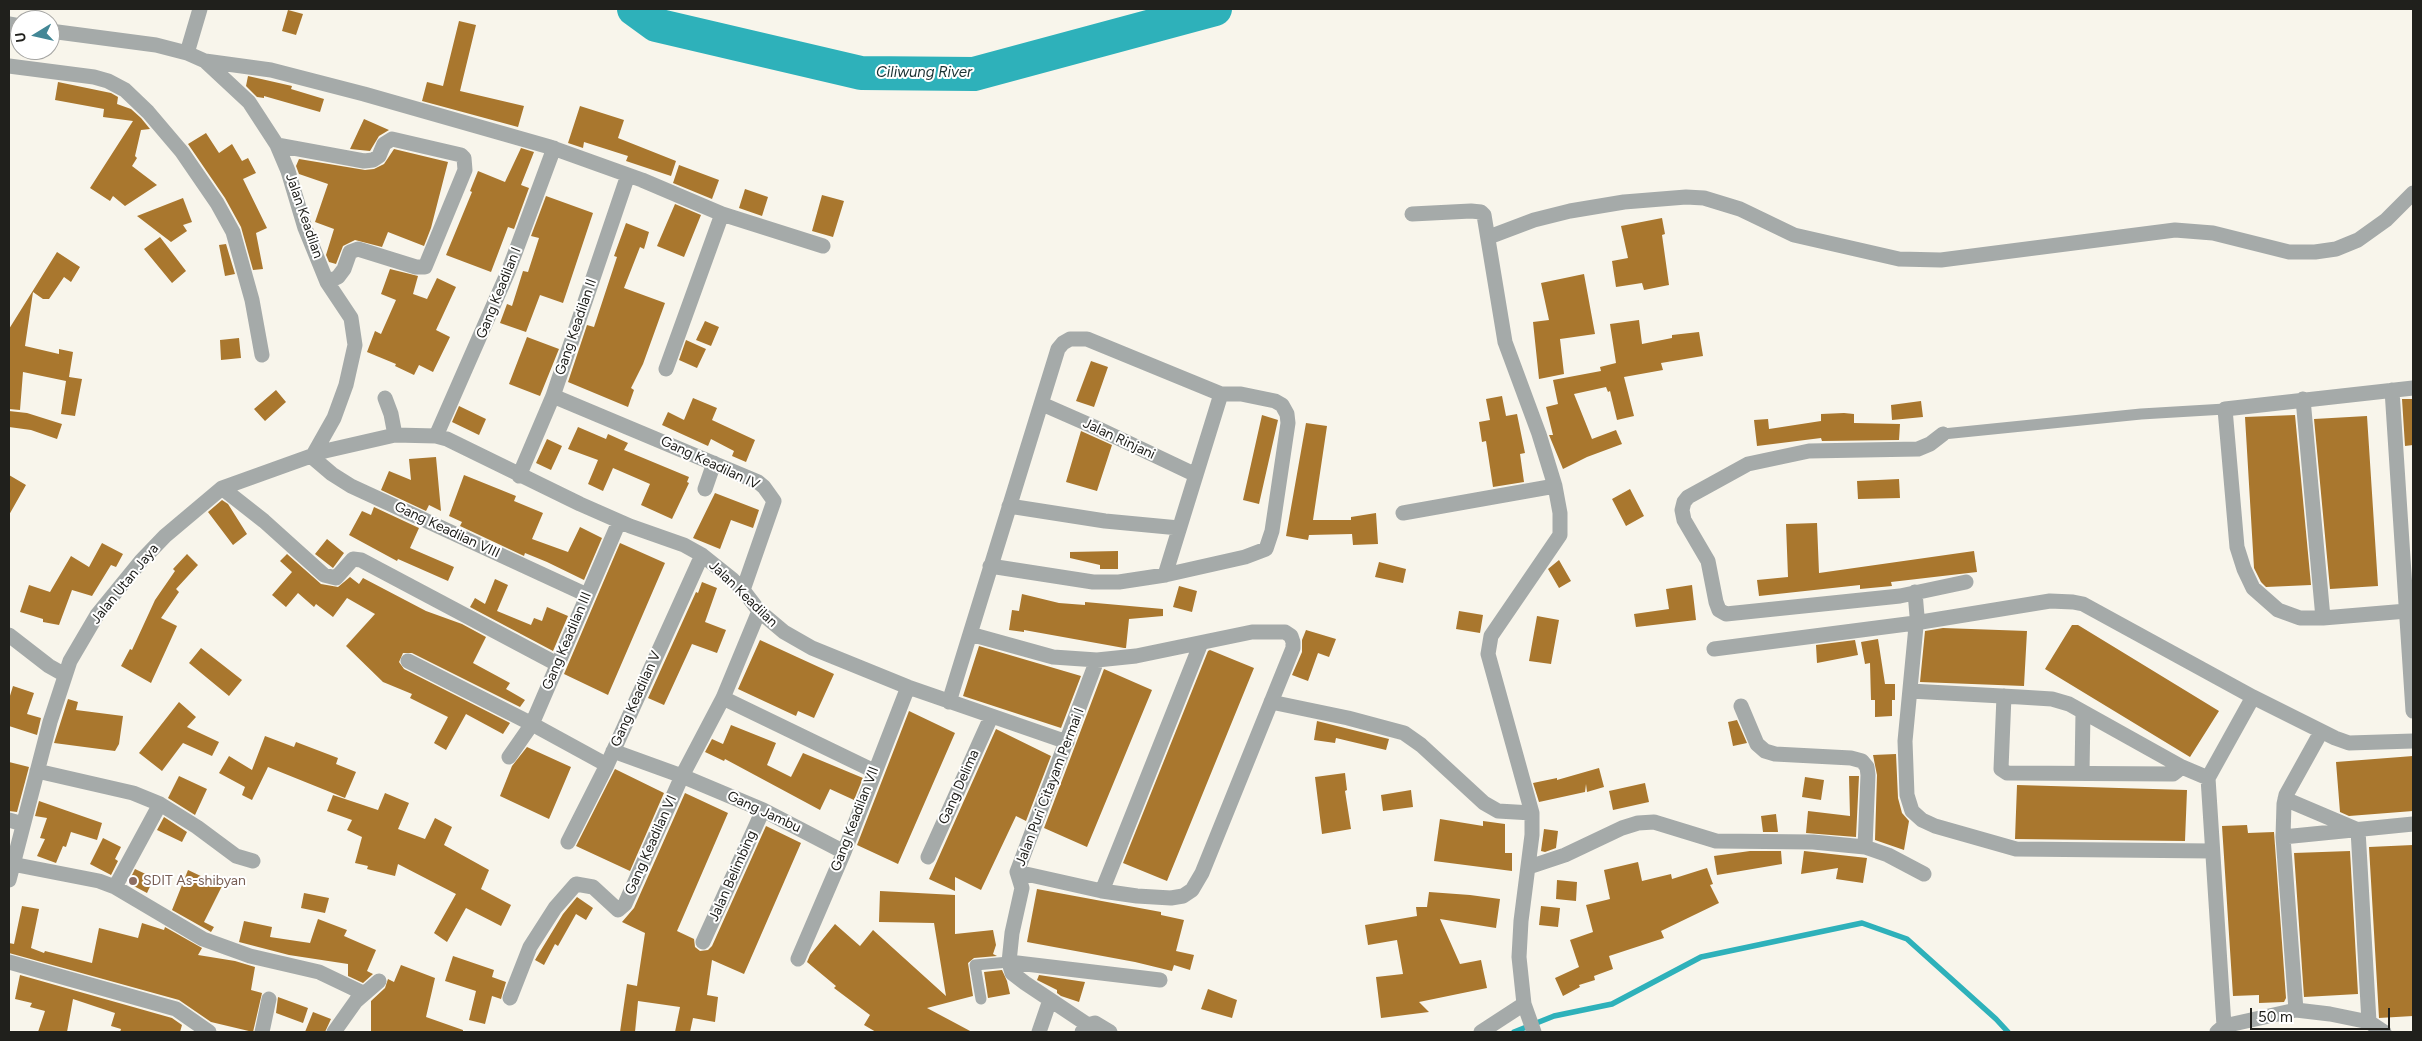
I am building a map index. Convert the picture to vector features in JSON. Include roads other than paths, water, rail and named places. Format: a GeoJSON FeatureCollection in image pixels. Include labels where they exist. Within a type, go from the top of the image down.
{"type":"FeatureCollection","features":[{"type":"Feature","properties":{"kind":"street"},"geometry":{"type":"LineString","coordinates":[[187,53],[200,9]]}},
{"type":"Feature","properties":{"kind":"street","name":"Jalan Keadilan"},"geometry":{"type":"LineString","coordinates":[[60,32],[156,45],[187,53],[205,62],[249,102],[278,144],[306,228],[327,282],[351,318],[355,345],[346,385],[334,418],[312,457]]}},
{"type":"Feature","properties":{"kind":"street"},"geometry":{"type":"LineString","coordinates":[[205,62],[271,70],[364,94],[554,148],[628,175],[722,214],[823,246]]}},
{"type":"Feature","properties":{"kind":"street"},"geometry":{"type":"LineString","coordinates":[[9,66],[94,77],[108,81],[125,90],[148,112],[187,159],[217,203],[233,232],[252,300],[262,355]]}},
{"type":"Feature","properties":{"kind":"street"},"geometry":{"type":"LineString","coordinates":[[278,144],[364,161],[373,160],[379,156],[384,144],[392,139],[461,155],[464,158],[465,170],[425,267],[416,267],[358,249],[350,252],[344,269],[338,277],[327,282]]}},
{"type":"Feature","properties":{"kind":"street","name":"Gang Keadilan I"},"geometry":{"type":"LineString","coordinates":[[436,436],[498,296],[554,148]]}},
{"type":"Feature","properties":{"kind":"street","name":"Gang Keadilan II"},"geometry":{"type":"LineString","coordinates":[[519,476],[553,396],[628,175]]}},
{"type":"Feature","properties":{"kind":"street"},"geometry":{"type":"LineString","coordinates":[[1489,237],[1534,220],[1570,211],[1624,202],[1686,197],[1704,198],[1740,209],[1794,235],[1900,259],[1941,260],[2175,230],[2213,233],[2289,252],[2315,252],[2336,249],[2358,240],[2386,220],[2413,193]]}},
{"type":"Feature","properties":{"kind":"street"},"geometry":{"type":"LineString","coordinates":[[1412,214],[1481,212],[1489,237],[1505,342],[1540,434],[1555,486],[1560,513],[1560,535],[1491,636],[1488,654],[1532,813],[1529,867],[1521,921],[1519,957],[1525,1008],[1534,1032]]}},
{"type":"Feature","properties":{"kind":"street"},"geometry":{"type":"LineString","coordinates":[[666,369],[722,214]]}},
{"type":"Feature","properties":{"kind":"street"},"geometry":{"type":"LineString","coordinates":[[948,702],[990,566],[1042,404],[1058,349],[1063,342],[1077,338],[1086,339],[1221,394],[1241,394],[1275,401],[1282,405],[1287,414],[1288,422],[1269,544],[1260,553],[1165,575],[1119,582],[1093,582],[990,566]]}},
{"type":"Feature","properties":{"kind":"street"},"geometry":{"type":"LineString","coordinates":[[2407,611],[2323,618],[2300,618],[2278,610],[2254,588],[2244,569],[2237,547],[2225,409],[2413,388]]}},
{"type":"Feature","properties":{"kind":"street"},"geometry":{"type":"LineString","coordinates":[[2392,390],[2413,711]]}},
{"type":"Feature","properties":{"kind":"street"},"geometry":{"type":"LineString","coordinates":[[1165,575],[1221,394]]}},
{"type":"Feature","properties":{"kind":"street","name":"Gang Keadilan IV"},"geometry":{"type":"LineString","coordinates":[[553,396],[758,482],[770,494],[774,501],[743,590]]}},
{"type":"Feature","properties":{"kind":"street"},"geometry":{"type":"LineString","coordinates":[[385,398],[395,434]]}},
{"type":"Feature","properties":{"kind":"street"},"geometry":{"type":"LineString","coordinates":[[2303,399],[2323,618]]}},
{"type":"Feature","properties":{"kind":"street","name":"Jalan Rinjani"},"geometry":{"type":"LineString","coordinates":[[1042,404],[1196,476]]}},
{"type":"Feature","properties":{"kind":"street","name":"Jalan Keadilan"},"geometry":{"type":"LineString","coordinates":[[312,457],[356,442],[395,434],[436,436],[619,522],[656,534],[702,555],[743,590],[759,611],[784,632],[812,648],[948,702],[1067,742]]}},
{"type":"Feature","properties":{"kind":"street"},"geometry":{"type":"LineString","coordinates":[[1944,434],[1930,444],[1918,449],[1809,451],[1748,464],[1688,497],[1684,502],[1682,510],[1684,520],[1708,561],[1719,610],[1726,614],[1915,596],[1966,582]]}},
{"type":"Feature","properties":{"kind":"street","name":"Jalan Utan Jaya"},"geometry":{"type":"LineString","coordinates":[[9,880],[16,822],[37,771],[70,661],[97,615],[141,561],[165,536],[222,488],[312,457]]}},
{"type":"Feature","properties":{"kind":"street","name":"Gang Keadilan VIII"},"geometry":{"type":"LineString","coordinates":[[312,457],[332,474],[351,486],[587,595]]}},
{"type":"Feature","properties":{"kind":"street"},"geometry":{"type":"LineString","coordinates":[[705,489],[714,463]]}},
{"type":"Feature","properties":{"kind":"street"},"geometry":{"type":"LineString","coordinates":[[1403,513],[1555,486]]}},
{"type":"Feature","properties":{"kind":"street"},"geometry":{"type":"LineString","coordinates":[[222,488],[264,521],[324,575],[336,578],[353,559],[361,560],[557,664]]}},
{"type":"Feature","properties":{"kind":"street"},"geometry":{"type":"LineString","coordinates":[[1009,506],[1105,521],[1179,528]]}},
{"type":"Feature","properties":{"kind":"street","name":"Gang Keadilan III"},"geometry":{"type":"LineString","coordinates":[[509,756],[532,724],[619,522]]}},
{"type":"Feature","properties":{"kind":"street","name":"Gang Keadilan V"},"geometry":{"type":"LineString","coordinates":[[568,842],[610,758],[702,555]]}},
{"type":"Feature","properties":{"kind":"street"},"geometry":{"type":"LineString","coordinates":[[1915,596],[1916,619],[1905,741],[1906,795],[1912,811],[1922,820],[1935,826],[2016,849],[2211,850]]}},
{"type":"Feature","properties":{"kind":"street"},"geometry":{"type":"LineString","coordinates":[[1714,649],[2050,601],[2073,602],[2083,604],[2321,732],[2349,744],[2413,741]]}},
{"type":"Feature","properties":{"kind":"street","name":"Gang Keadilan VI"},"geometry":{"type":"LineString","coordinates":[[510,998],[530,947],[555,908],[576,884],[593,887],[618,910],[622,908],[682,776],[723,698],[759,611]]}},
{"type":"Feature","properties":{"kind":"street"},"geometry":{"type":"LineString","coordinates":[[970,634],[1053,657],[1098,660],[1136,656],[1252,632],[1285,632],[1291,636],[1293,648],[1202,873],[1192,890],[1183,896],[1171,898],[1102,891],[1017,872]]}},
{"type":"Feature","properties":{"kind":"street"},"geometry":{"type":"LineString","coordinates":[[9,635],[49,666],[65,675]]}},
{"type":"Feature","properties":{"kind":"street"},"geometry":{"type":"LineString","coordinates":[[1102,891],[1201,643]]}},
{"type":"Feature","properties":{"kind":"street","name":"Jalan Puri Citayam Permai I"},"geometry":{"type":"LineString","coordinates":[[1010,962],[1012,933],[1022,888],[1017,872],[1098,660]]}},
{"type":"Feature","properties":{"kind":"street","name":"Gang Jambu"},"geometry":{"type":"LineString","coordinates":[[408,661],[532,724],[610,758],[682,776],[763,810],[844,852]]}},
{"type":"Feature","properties":{"kind":"street","name":"Gang Keadilan VII"},"geometry":{"type":"LineString","coordinates":[[800,955],[844,852],[908,687]]}},
{"type":"Feature","properties":{"kind":"street"},"geometry":{"type":"LineString","coordinates":[[1910,691],[2052,699],[2069,704],[2182,768],[2208,778]]}},
{"type":"Feature","properties":{"kind":"street"},"geometry":{"type":"LineString","coordinates":[[2004,696],[2001,769],[2007,773],[2173,774],[2182,768]]}},
{"type":"Feature","properties":{"kind":"street"},"geometry":{"type":"LineString","coordinates":[[2253,696],[2208,778],[2221,1029],[2296,1010],[2330,1014],[2369,1022],[2384,1032]]}},
{"type":"Feature","properties":{"kind":"street"},"geometry":{"type":"LineString","coordinates":[[723,698],[874,771]]}},
{"type":"Feature","properties":{"kind":"street"},"geometry":{"type":"LineString","coordinates":[[1271,702],[1348,718],[1404,733],[1421,745],[1484,803],[1498,811],[1532,813]]}},
{"type":"Feature","properties":{"kind":"street"},"geometry":{"type":"LineString","coordinates":[[1740,706],[1757,744],[1765,751],[1775,754],[1851,758],[1862,761],[1867,767],[1868,775],[1865,848]]}},
{"type":"Feature","properties":{"kind":"street"},"geometry":{"type":"LineString","coordinates":[[2082,773],[2083,712]]}},
{"type":"Feature","properties":{"kind":"street","name":"Gang Delima"},"geometry":{"type":"LineString","coordinates":[[928,857],[991,716]]}},
{"type":"Feature","properties":{"kind":"street"},"geometry":{"type":"LineString","coordinates":[[2296,1010],[2283,837],[2285,799],[2321,732]]}},
{"type":"Feature","properties":{"kind":"street"},"geometry":{"type":"LineString","coordinates":[[37,771],[133,794],[160,804],[197,827],[236,856],[253,861]]}},
{"type":"Feature","properties":{"kind":"street"},"geometry":{"type":"LineString","coordinates":[[2285,799],[2358,830]]}},
{"type":"Feature","properties":{"kind":"street"},"geometry":{"type":"LineString","coordinates":[[115,887],[160,804]]}},
{"type":"Feature","properties":{"kind":"street","name":"Jalan Belimbing"},"geometry":{"type":"LineString","coordinates":[[703,942],[763,810]]}},
{"type":"Feature","properties":{"kind":"street"},"geometry":{"type":"LineString","coordinates":[[1529,867],[1565,856],[1638,823],[1654,822],[1716,840],[1813,842],[1865,848],[1888,855],[1924,874]]}},
{"type":"Feature","properties":{"kind":"street"},"geometry":{"type":"LineString","coordinates":[[2283,837],[2413,824]]}},
{"type":"Feature","properties":{"kind":"street"},"geometry":{"type":"LineString","coordinates":[[2358,830],[2369,1022]]}},
{"type":"Feature","properties":{"kind":"street"},"geometry":{"type":"LineString","coordinates":[[12,864],[99,881],[115,887],[202,939],[258,958],[319,972],[363,993]]}},
{"type":"Feature","properties":{"kind":"street"},"geometry":{"type":"LineString","coordinates":[[9,962],[176,1009],[208,1032]]}},
{"type":"Feature","properties":{"kind":"street"},"geometry":{"type":"LineString","coordinates":[[1110,1032],[1095,1023],[1085,1029],[1050,1000],[1012,973],[1010,962],[1160,980]]}},
{"type":"Feature","properties":{"kind":"street"},"geometry":{"type":"LineString","coordinates":[[334,1032],[363,993],[379,981]]}},
{"type":"Feature","properties":{"kind":"street"},"geometry":{"type":"LineString","coordinates":[[262,1032],[269,1000]]}},
{"type":"Feature","properties":{"kind":"street"},"geometry":{"type":"LineString","coordinates":[[1038,1032],[1050,1000]]}},
{"type":"Feature","properties":{"kind":"street"},"geometry":{"type":"LineString","coordinates":[[1481,1032],[1525,1008]]}},
{"type":"Feature","properties":{"kind":"lane"},"geometry":{"type":"LineString","coordinates":[[1944,434],[2104,417],[2225,409]]}},
{"type":"Feature","properties":{"kind":"lane"},"geometry":{"type":"LineString","coordinates":[[980,999],[975,964],[1010,962]]}},
{"type":"Feature","properties":{"kind":"waterway","name":"Ciliwung River"},"geometry":{"type":"LineString","coordinates":[[634,9],[656,25],[861,73],[974,74],[1215,9]]}},
{"type":"Feature","properties":{"kind":"waterway"},"geometry":{"type":"LineString","coordinates":[[1514,1032],[1554,1016],[1612,1004],[1701,957],[1862,923],[1907,939],[2008,1032]]}},
{"type":"Feature","properties":{"kind":"place","name":"SDIT As-shibyan"},"geometry":{"type":"Point","coordinates":[133,881]}}]}
